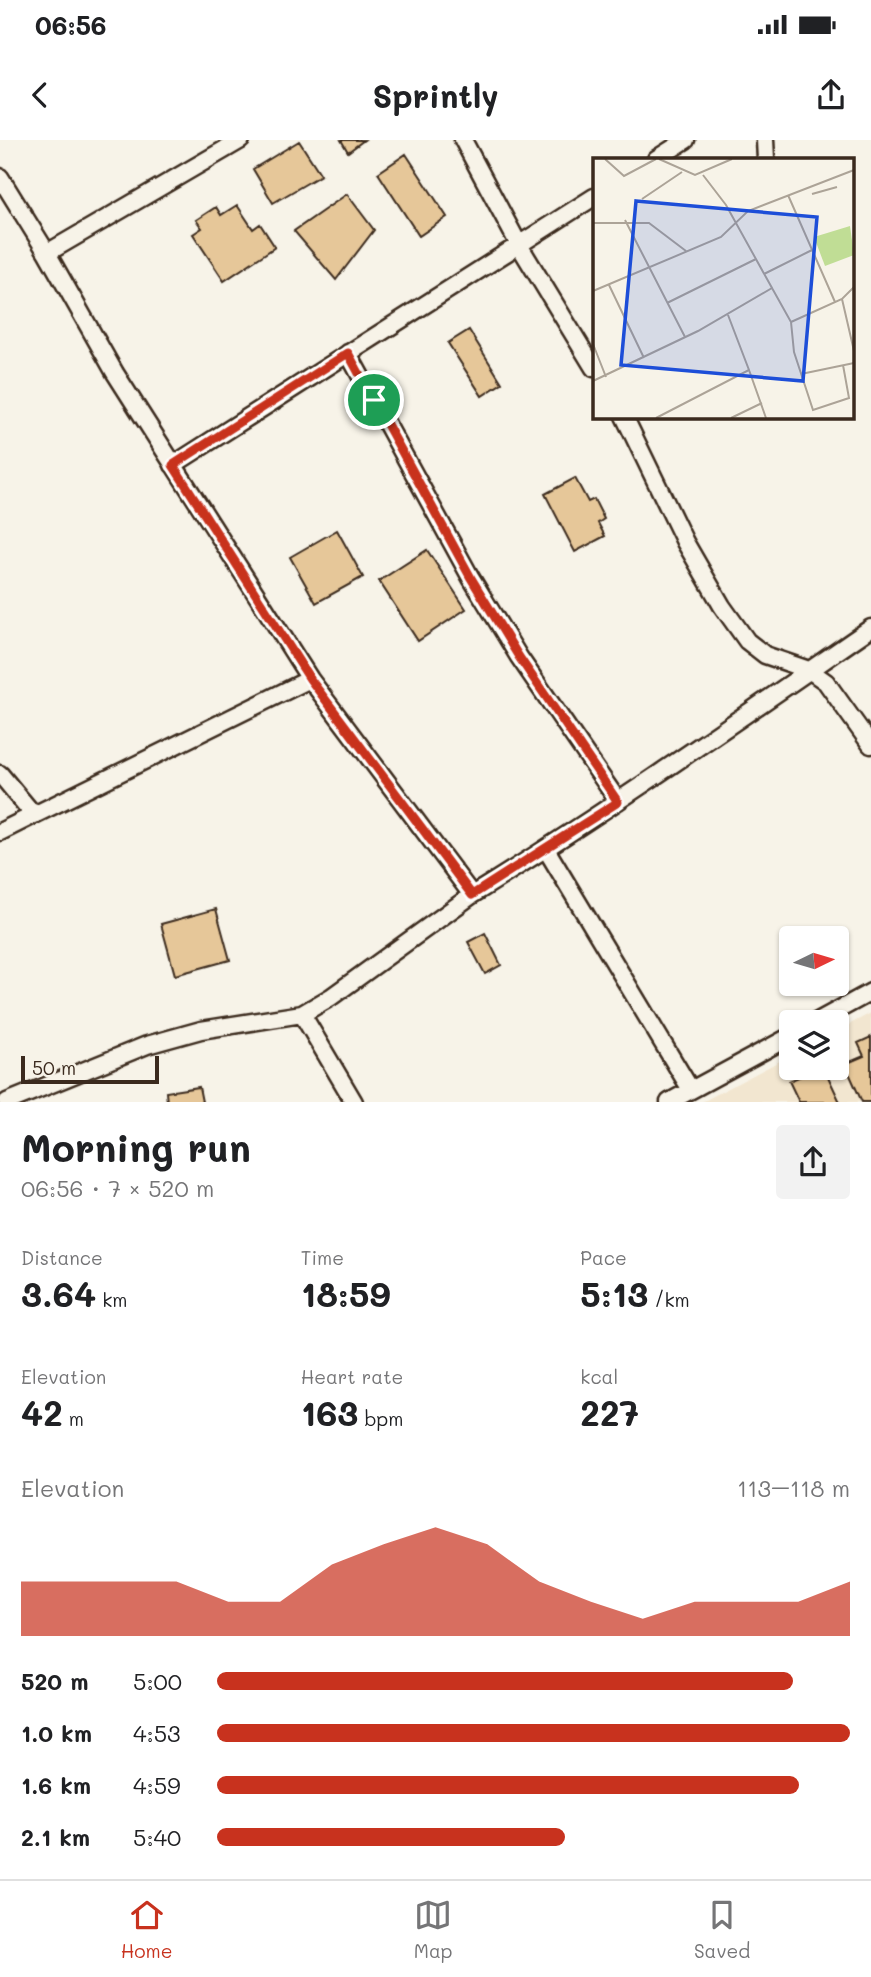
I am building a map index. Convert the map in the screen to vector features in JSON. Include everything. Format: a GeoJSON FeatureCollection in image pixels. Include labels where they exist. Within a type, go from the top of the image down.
{"type":"FeatureCollection","features":[{"type":"Feature","properties":{"kind":"street"},"geometry":{"type":"LineString","coordinates":[[47,253],[242,140]]}},
{"type":"Feature","properties":{"kind":"street"},"geometry":{"type":"LineString","coordinates":[[463,140],[519,245],[593,366]]}},
{"type":"Feature","properties":{"kind":"street"},"geometry":{"type":"LineString","coordinates":[[658,158],[687,140]]}},
{"type":"Feature","properties":{"kind":"street"},"geometry":{"type":"LineString","coordinates":[[765,140],[766,158]]}},
{"type":"Feature","properties":{"kind":"street"},"geometry":{"type":"LineString","coordinates":[[0,177],[115,373],[310,679],[472,895]]}},
{"type":"Feature","properties":{"kind":"street"},"geometry":{"type":"LineString","coordinates":[[173,465],[593,198]]}},
{"type":"Feature","properties":{"kind":"street"},"geometry":{"type":"LineString","coordinates":[[348,353],[471,578],[519,657],[618,802]]}},
{"type":"Feature","properties":{"kind":"street"},"geometry":{"type":"LineString","coordinates":[[631,420],[685,542],[722,606],[747,641],[765,655],[809,670],[826,682],[871,745]]}},
{"type":"Feature","properties":{"kind":"street"},"geometry":{"type":"LineString","coordinates":[[8,1102],[36,1097],[147,1045],[201,1030],[303,1014],[331,997],[472,895],[618,802],[871,628]]}},
{"type":"Feature","properties":{"kind":"street"},"geometry":{"type":"LineString","coordinates":[[0,832],[310,679]]}},
{"type":"Feature","properties":{"kind":"street"},"geometry":{"type":"LineString","coordinates":[[0,775],[34,815]]}},
{"type":"Feature","properties":{"kind":"street"},"geometry":{"type":"LineString","coordinates":[[546,849],[691,1090]]}},
{"type":"Feature","properties":{"kind":"street"},"geometry":{"type":"LineString","coordinates":[[838,1010],[871,992]]}},
{"type":"Feature","properties":{"kind":"street"},"geometry":{"type":"LineString","coordinates":[[303,1014],[354,1102]]}},
{"type":"Feature","properties":{"kind":"street"},"geometry":{"type":"LineString","coordinates":[[669,1102],[779,1042]]}},
{"type":"Feature","properties":{"kind":"shaded area"},"geometry":{"type":"Polygon","coordinates":[[[871,1013],[871,1102],[702,1102],[779,1061],[779,1080],[849,1080],[849,1025],[871,1013]]]}},
{"type":"Feature","properties":{"kind":"building"},"geometry":{"type":"Polygon","coordinates":[[[341,140],[364,140],[348,152],[341,140]]]}},
{"type":"Feature","properties":{"kind":"building"},"geometry":{"type":"Polygon","coordinates":[[[299,141],[321,175],[273,203],[253,169],[299,141]]]}},
{"type":"Feature","properties":{"kind":"building"},"geometry":{"type":"Polygon","coordinates":[[[406,154],[447,217],[419,236],[378,173],[406,154]]]}},
{"type":"Feature","properties":{"kind":"building"},"geometry":{"type":"Polygon","coordinates":[[[347,194],[374,230],[336,280],[294,231],[347,194]]]}},
{"type":"Feature","properties":{"kind":"building"},"geometry":{"type":"Polygon","coordinates":[[[237,205],[253,229],[260,224],[275,247],[224,281],[193,234],[202,228],[196,220],[216,207],[221,215],[237,205]]]}},
{"type":"Feature","properties":{"kind":"building"},"geometry":{"type":"Polygon","coordinates":[[[469,330],[502,383],[482,396],[448,343],[469,330]]]}},
{"type":"Feature","properties":{"kind":"building"},"geometry":{"type":"Polygon","coordinates":[[[575,478],[588,502],[594,499],[604,519],[598,523],[605,536],[575,552],[545,494],[575,478]]]}},
{"type":"Feature","properties":{"kind":"building"},"geometry":{"type":"Polygon","coordinates":[[[337,530],[363,577],[316,603],[290,557],[337,530]]]}},
{"type":"Feature","properties":{"kind":"building"},"geometry":{"type":"Polygon","coordinates":[[[427,550],[466,609],[418,641],[379,581],[427,550]]]}},
{"type":"Feature","properties":{"kind":"building"},"geometry":{"type":"Polygon","coordinates":[[[216,909],[230,960],[175,975],[161,924],[216,909]]]}},
{"type":"Feature","properties":{"kind":"building"},"geometry":{"type":"Polygon","coordinates":[[[485,933],[501,965],[485,974],[468,942],[485,933]]]}},
{"type":"Feature","properties":{"kind":"building"},"geometry":{"type":"Polygon","coordinates":[[[871,1037],[871,1102],[862,1102],[849,1073],[849,1062],[864,1056],[858,1043],[871,1037]]]}},
{"type":"Feature","properties":{"kind":"building"},"geometry":{"type":"Polygon","coordinates":[[[830,1080],[840,1102],[799,1102],[789,1081],[830,1080]]]}},
{"type":"Feature","properties":{"kind":"building"},"geometry":{"type":"Polygon","coordinates":[[[199,1087],[202,1102],[167,1102],[166,1092],[199,1087]]]}},
{"type":"Feature","properties":{"kind":"route"},"geometry":{"type":"LineString","coordinates":[[348,353],[374,400],[471,578],[519,657],[618,802],[472,895],[310,679],[173,465],[348,353]]}}]}
